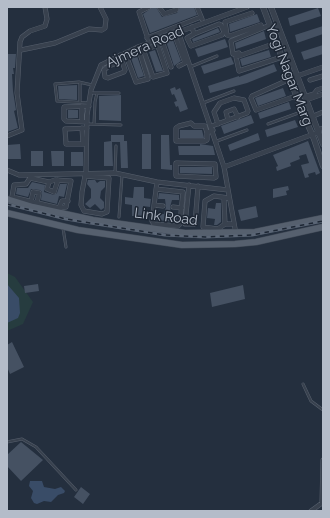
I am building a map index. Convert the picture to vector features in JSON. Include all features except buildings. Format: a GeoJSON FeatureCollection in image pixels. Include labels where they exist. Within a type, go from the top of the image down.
{"type":"FeatureCollection","features":[{"type":"Feature","properties":{"kind":"main road","name":"Link Road"},"geometry":{"type":"LineString","coordinates":[[7,199],[32,207],[84,215],[102,221],[203,234],[236,234],[267,230],[323,218]]}},
{"type":"Feature","properties":{"kind":"main road","name":"Link Road"},"geometry":{"type":"LineString","coordinates":[[7,213],[63,227],[146,241],[200,246],[256,242],[323,227]]}},
{"type":"Feature","properties":{"kind":"street"},"geometry":{"type":"LineString","coordinates":[[7,136],[22,130],[17,86],[21,50],[20,42],[25,34],[45,26],[47,19],[45,7]]}},
{"type":"Feature","properties":{"kind":"street"},"geometry":{"type":"LineString","coordinates":[[21,50],[55,43],[89,29],[102,30],[105,28],[106,19],[100,7]]}},
{"type":"Feature","properties":{"kind":"street"},"geometry":{"type":"LineString","coordinates":[[149,7],[139,12],[149,43]]}},
{"type":"Feature","properties":{"kind":"street"},"geometry":{"type":"LineString","coordinates":[[159,7],[164,14],[176,10],[177,7]]}},
{"type":"Feature","properties":{"kind":"street"},"geometry":{"type":"LineString","coordinates":[[197,7],[203,23]]}},
{"type":"Feature","properties":{"kind":"street","name":"Ajmera Road"},"geometry":{"type":"LineString","coordinates":[[84,215],[81,205],[85,174],[86,125],[90,93],[92,85],[105,62],[140,49],[149,43],[178,31],[211,21],[247,7]]}},
{"type":"Feature","properties":{"kind":"street","name":"Yogi Nagar Marg"},"geometry":{"type":"LineString","coordinates":[[263,7],[323,166]]}},
{"type":"Feature","properties":{"kind":"street","name":"Yogi Nagar Marg"},"geometry":{"type":"LineString","coordinates":[[271,7],[311,117],[321,132],[323,144]]}},
{"type":"Feature","properties":{"kind":"street"},"geometry":{"type":"LineString","coordinates":[[234,12],[237,18]]}},
{"type":"Feature","properties":{"kind":"street"},"geometry":{"type":"LineString","coordinates":[[252,13],[224,24],[227,35],[230,36],[269,24]]}},
{"type":"Feature","properties":{"kind":"street"},"geometry":{"type":"LineString","coordinates":[[148,38],[201,18]]}},
{"type":"Feature","properties":{"kind":"street"},"geometry":{"type":"LineString","coordinates":[[211,21],[214,26]]}},
{"type":"Feature","properties":{"kind":"street"},"geometry":{"type":"LineString","coordinates":[[221,24],[224,32],[222,35],[191,46],[187,38],[194,34],[221,24]]}},
{"type":"Feature","properties":{"kind":"street"},"geometry":{"type":"LineString","coordinates":[[269,24],[231,41],[230,44],[233,54],[276,42]]}},
{"type":"Feature","properties":{"kind":"street"},"geometry":{"type":"LineString","coordinates":[[192,27],[194,34]]}},
{"type":"Feature","properties":{"kind":"street"},"geometry":{"type":"LineString","coordinates":[[178,31],[217,141],[224,166],[236,234]]}},
{"type":"Feature","properties":{"kind":"street"},"geometry":{"type":"LineString","coordinates":[[159,40],[174,36],[185,63],[179,66]]}},
{"type":"Feature","properties":{"kind":"street"},"geometry":{"type":"LineString","coordinates":[[140,49],[153,77],[167,73],[159,40]]}},
{"type":"Feature","properties":{"kind":"street"},"geometry":{"type":"LineString","coordinates":[[159,40],[171,67]]}},
{"type":"Feature","properties":{"kind":"street"},"geometry":{"type":"LineString","coordinates":[[177,44],[182,42]]}},
{"type":"Feature","properties":{"kind":"street"},"geometry":{"type":"LineString","coordinates":[[276,42],[236,57],[239,71],[282,57]]}},
{"type":"Feature","properties":{"kind":"street"},"geometry":{"type":"LineString","coordinates":[[140,49],[155,46]]}},
{"type":"Feature","properties":{"kind":"street"},"geometry":{"type":"LineString","coordinates":[[124,55],[136,82],[148,79],[140,49]]}},
{"type":"Feature","properties":{"kind":"street"},"geometry":{"type":"LineString","coordinates":[[181,54],[186,53]]}},
{"type":"Feature","properties":{"kind":"street"},"geometry":{"type":"LineString","coordinates":[[122,61],[102,69],[108,78],[124,72],[122,61],[124,55]]}},
{"type":"Feature","properties":{"kind":"street"},"geometry":{"type":"LineString","coordinates":[[296,96],[254,109],[252,96],[297,76],[323,67]]}},
{"type":"Feature","properties":{"kind":"street"},"geometry":{"type":"LineString","coordinates":[[310,80],[322,76],[317,69]]}},
{"type":"Feature","properties":{"kind":"street"},"geometry":{"type":"LineString","coordinates":[[305,98],[323,88]]}},
{"type":"Feature","properties":{"kind":"street"},"geometry":{"type":"LineString","coordinates":[[305,98],[323,94]]}},
{"type":"Feature","properties":{"kind":"street"},"geometry":{"type":"LineString","coordinates":[[207,133],[205,126],[194,126],[191,123],[179,126],[176,128],[176,141],[207,140],[207,133],[212,128],[248,111],[244,100],[234,98],[220,103],[214,111],[218,124]]}},
{"type":"Feature","properties":{"kind":"street"},"geometry":{"type":"LineString","coordinates":[[81,104],[82,121],[86,125]]}},
{"type":"Feature","properties":{"kind":"street"},"geometry":{"type":"LineString","coordinates":[[82,121],[66,121],[64,119],[64,107],[89,104]]}},
{"type":"Feature","properties":{"kind":"street"},"geometry":{"type":"LineString","coordinates":[[228,120],[226,112],[235,109],[238,117]]}},
{"type":"Feature","properties":{"kind":"street"},"geometry":{"type":"LineString","coordinates":[[311,117],[323,112]]}},
{"type":"Feature","properties":{"kind":"street"},"geometry":{"type":"LineString","coordinates":[[85,144],[65,143],[65,129],[86,125]]}},
{"type":"Feature","properties":{"kind":"street"},"geometry":{"type":"LineString","coordinates":[[224,166],[313,137],[321,132]]}},
{"type":"Feature","properties":{"kind":"street"},"geometry":{"type":"LineString","coordinates":[[176,163],[215,164],[216,177],[205,178],[176,176],[176,163]]}},
{"type":"Feature","properties":{"kind":"street"},"geometry":{"type":"LineString","coordinates":[[7,170],[19,175],[115,173],[156,182],[179,184],[198,188],[204,187],[228,190]]}},
{"type":"Feature","properties":{"kind":"street"},"geometry":{"type":"LineString","coordinates":[[49,182],[48,189],[54,192],[57,180],[56,174]]}},
{"type":"Feature","properties":{"kind":"street"},"geometry":{"type":"LineString","coordinates":[[84,215],[102,214],[107,212],[109,178],[85,174]]}},
{"type":"Feature","properties":{"kind":"street"},"geometry":{"type":"LineString","coordinates":[[184,176],[187,186],[185,223],[194,225],[198,188]]}},
{"type":"Feature","properties":{"kind":"street"},"geometry":{"type":"LineString","coordinates":[[30,178],[49,182],[57,180],[72,182],[66,206],[59,208],[12,197],[14,184],[26,184],[30,178]]}},
{"type":"Feature","properties":{"kind":"street"},"geometry":{"type":"LineString","coordinates":[[204,187],[205,178]]}},
{"type":"Feature","properties":{"kind":"street"},"geometry":{"type":"LineString","coordinates":[[156,182],[152,221],[154,224],[178,226],[180,224],[183,192],[179,190],[156,189]]}},
{"type":"Feature","properties":{"kind":"street"},"geometry":{"type":"LineString","coordinates":[[179,184],[179,190]]}},
{"type":"Feature","properties":{"kind":"street"},"geometry":{"type":"LineString","coordinates":[[31,202],[33,192],[39,193],[37,203]]}},
{"type":"Feature","properties":{"kind":"street"},"geometry":{"type":"LineString","coordinates":[[203,234],[205,201],[214,196],[224,199],[229,198]]}},
{"type":"Feature","properties":{"kind":"street"},"geometry":{"type":"LineString","coordinates":[[224,199],[225,224]]}},
{"type":"Feature","properties":{"kind":"street"},"geometry":{"type":"LineString","coordinates":[[154,205],[163,206]]}},
{"type":"Feature","properties":{"kind":"street"},"geometry":{"type":"LineString","coordinates":[[174,207],[182,208]]}},
{"type":"Feature","properties":{"kind":"street"},"geometry":{"type":"LineString","coordinates":[[102,214],[102,221]]}},
{"type":"Feature","properties":{"kind":"street"},"geometry":{"type":"LineString","coordinates":[[203,227],[218,229],[225,224],[234,224]]}},
{"type":"Feature","properties":{"kind":"street"},"geometry":{"type":"LineString","coordinates":[[310,511],[322,503],[323,460]]}},
{"type":"Feature","properties":{"kind":"lane"},"geometry":{"type":"LineString","coordinates":[[190,66],[217,56]]}},
{"type":"Feature","properties":{"kind":"lane"},"geometry":{"type":"LineString","coordinates":[[80,83],[81,104],[57,101],[55,84],[80,83],[92,85]]}},
{"type":"Feature","properties":{"kind":"lane"},"geometry":{"type":"LineString","coordinates":[[203,103],[234,91]]}},
{"type":"Feature","properties":{"kind":"lane"},"geometry":{"type":"LineString","coordinates":[[90,93],[119,93]]}},
{"type":"Feature","properties":{"kind":"lane"},"geometry":{"type":"LineString","coordinates":[[94,124],[94,102],[97,93]]}},
{"type":"Feature","properties":{"kind":"lane"},"geometry":{"type":"LineString","coordinates":[[268,124],[302,111]]}},
{"type":"Feature","properties":{"kind":"lane"},"geometry":{"type":"LineString","coordinates":[[86,125],[121,125]]}},
{"type":"Feature","properties":{"kind":"lane"},"geometry":{"type":"LineString","coordinates":[[217,141],[247,130]]}},
{"type":"Feature","properties":{"kind":"lane"},"geometry":{"type":"LineString","coordinates":[[115,173],[116,146]]}},
{"type":"Feature","properties":{"kind":"lane"},"geometry":{"type":"LineString","coordinates":[[119,216],[122,174]]}},
{"type":"Feature","properties":{"kind":"lane"},"geometry":{"type":"LineString","coordinates":[[63,227],[66,247]]}},
{"type":"Feature","properties":{"kind":"lane"},"geometry":{"type":"LineString","coordinates":[[303,384],[311,401],[323,410]]}},
{"type":"Feature","properties":{"kind":"lane"},"geometry":{"type":"LineString","coordinates":[[7,447],[8,442],[22,439],[36,448],[76,490]]}},
{"type":"Feature","properties":{"kind":"green space"},"geometry":{"type":"Polygon","coordinates":[[[7,273],[15,277],[33,302],[23,324],[7,331],[7,273]]]}},
{"type":"Feature","properties":{"kind":"water"},"geometry":{"type":"Polygon","coordinates":[[[7,284],[19,298],[20,313],[18,318],[7,323],[7,284]]]}},
{"type":"Feature","properties":{"kind":"water"},"geometry":{"type":"Polygon","coordinates":[[[30,481],[42,481],[44,487],[55,489],[61,487],[65,491],[51,502],[44,501],[37,504],[34,503],[31,498],[33,491],[29,486],[30,481]]]}},
{"type":"Feature","properties":{"kind":"railway"},"geometry":{"type":"LineString","coordinates":[[7,204],[66,219],[165,235],[205,237],[252,235],[323,221]]}}]}
